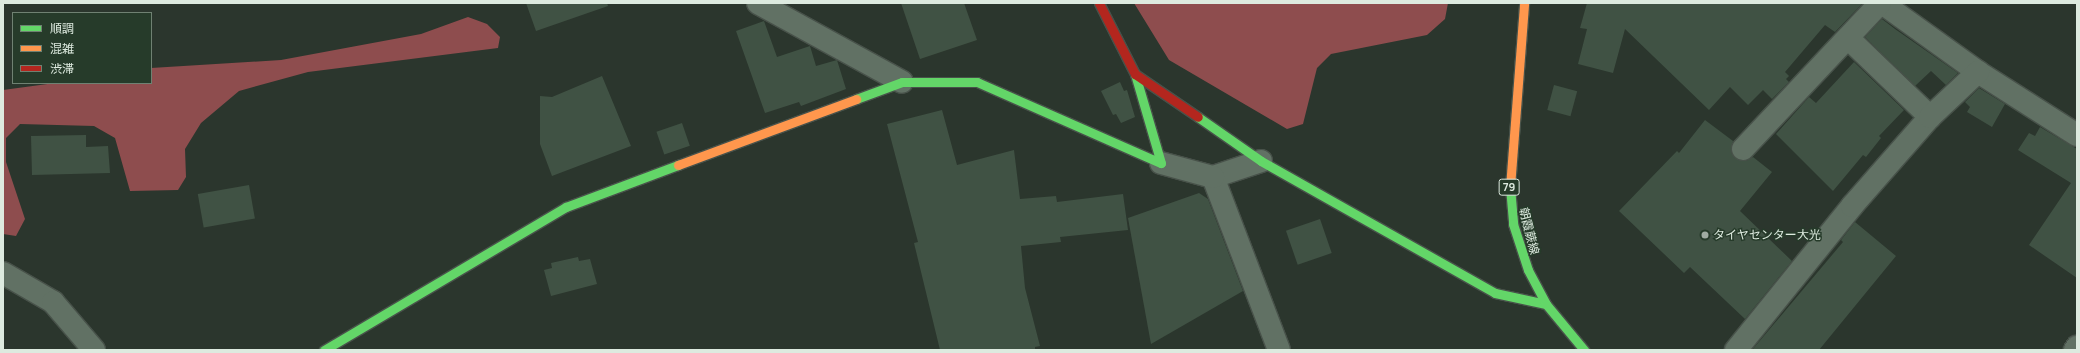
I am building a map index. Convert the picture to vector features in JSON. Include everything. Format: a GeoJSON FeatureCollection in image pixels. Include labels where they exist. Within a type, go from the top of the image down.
{"type":"FeatureCollection","features":[{"type":"Feature","properties":{"kind":"street"},"geometry":{"type":"LineString","coordinates":[[758,3],[902,82]]}},
{"type":"Feature","properties":{"kind":"street"},"geometry":{"type":"LineString","coordinates":[[1099,3],[1135,74],[1161,163]]}},
{"type":"Feature","properties":{"kind":"street","name":"朝霞蕨線"},"geometry":{"type":"LineString","coordinates":[[1524,3],[1509,181],[1510,204],[1518,244],[1528,270],[1546,304],[1584,350]]}},
{"type":"Feature","properties":{"kind":"street"},"geometry":{"type":"LineString","coordinates":[[1744,149],[1881,3],[1978,72],[2077,134]]}},
{"type":"Feature","properties":{"kind":"street"},"geometry":{"type":"LineString","coordinates":[[1848,38],[1930,117]]}},
{"type":"Feature","properties":{"kind":"street"},"geometry":{"type":"LineString","coordinates":[[1736,350],[1852,206],[1930,117],[1978,72]]}},
{"type":"Feature","properties":{"kind":"street"},"geometry":{"type":"LineString","coordinates":[[1135,74],[1261,161],[1495,293],[1546,304]]}},
{"type":"Feature","properties":{"kind":"street"},"geometry":{"type":"LineString","coordinates":[[324,350],[566,207],[902,82],[977,82],[1161,163],[1213,177],[1261,161]]}},
{"type":"Feature","properties":{"kind":"street"},"geometry":{"type":"LineString","coordinates":[[1213,177],[1279,350]]}},
{"type":"Feature","properties":{"kind":"street"},"geometry":{"type":"LineString","coordinates":[[3,273],[53,302],[94,350]]}},
{"type":"Feature","properties":{"kind":"shaded area"},"geometry":{"type":"Polygon","coordinates":[[[1134,3],[1448,3],[1445,19],[1427,35],[1331,54],[1317,68],[1303,124],[1287,129],[1169,60],[1134,3]]]}},
{"type":"Feature","properties":{"kind":"shaded area"},"geometry":{"type":"Polygon","coordinates":[[[468,17],[487,24],[500,37],[498,48],[308,72],[239,91],[201,123],[185,149],[186,177],[178,190],[130,191],[115,138],[94,126],[20,124],[6,138],[6,162],[25,219],[16,236],[3,234],[3,90],[48,84],[152,84],[152,68],[281,60],[421,34],[468,17]]]}},
{"type":"Feature","properties":{"kind":"building"},"geometry":{"type":"Polygon","coordinates":[[[526,3],[607,3],[608,6],[536,31],[526,3]]]}},
{"type":"Feature","properties":{"kind":"building"},"geometry":{"type":"Polygon","coordinates":[[[901,3],[964,3],[977,40],[920,59],[901,3]]]}},
{"type":"Feature","properties":{"kind":"building"},"geometry":{"type":"Polygon","coordinates":[[[1587,3],[1863,3],[1835,32],[1825,25],[1785,72],[1789,76],[1786,79],[1789,82],[1772,99],[1763,90],[1748,105],[1730,87],[1709,110],[1625,29],[1613,73],[1578,64],[1587,29],[1580,28],[1587,3]]]}},
{"type":"Feature","properties":{"kind":"building"},"geometry":{"type":"Polygon","coordinates":[[[1882,19],[1958,73],[1946,85],[1931,71],[1915,86],[1865,37],[1882,19]]]}},
{"type":"Feature","properties":{"kind":"building"},"geometry":{"type":"Polygon","coordinates":[[[764,21],[777,57],[810,46],[816,66],[837,60],[846,89],[801,106],[799,102],[765,113],[736,31],[764,21]]]}},
{"type":"Feature","properties":{"kind":"building"},"geometry":{"type":"Polygon","coordinates":[[[1854,62],[1904,110],[1879,136],[1881,138],[1866,157],[1863,155],[1833,191],[1776,134],[1809,97],[1816,103],[1854,62]]]}},
{"type":"Feature","properties":{"kind":"building"},"geometry":{"type":"Polygon","coordinates":[[[602,76],[631,146],[552,176],[540,144],[540,96],[552,97],[602,76]]]}},
{"type":"Feature","properties":{"kind":"building"},"geometry":{"type":"Polygon","coordinates":[[[1120,82],[1124,91],[1127,90],[1135,117],[1121,123],[1116,114],[1113,115],[1101,91],[1120,82]]]}},
{"type":"Feature","properties":{"kind":"building"},"geometry":{"type":"Polygon","coordinates":[[[1554,85],[1577,91],[1570,116],[1547,110],[1554,85]]]}},
{"type":"Feature","properties":{"kind":"building"},"geometry":{"type":"Polygon","coordinates":[[[1979,88],[2005,104],[1992,127],[1967,112],[1970,107],[1965,102],[1979,88]]]}},
{"type":"Feature","properties":{"kind":"building"},"geometry":{"type":"Polygon","coordinates":[[[942,110],[957,165],[1014,150],[1020,199],[1056,196],[1057,202],[1123,194],[1128,230],[1060,237],[1061,242],[1021,246],[1025,288],[1040,346],[1035,347],[1035,350],[940,350],[914,243],[918,242],[887,124],[942,110]]]}},
{"type":"Feature","properties":{"kind":"building","name":"タイヤセンター大光"},"geometry":{"type":"Polygon","coordinates":[[[1705,120],[1733,141],[1731,152],[1735,158],[1746,161],[1753,157],[1772,172],[1740,211],[1792,261],[1745,319],[1690,267],[1684,273],[1619,211],[1677,151],[1679,153],[1705,120]]]}},
{"type":"Feature","properties":{"kind":"building"},"geometry":{"type":"Polygon","coordinates":[[[682,123],[690,146],[664,154],[656,132],[682,123]]]}},
{"type":"Feature","properties":{"kind":"building"},"geometry":{"type":"Polygon","coordinates":[[[2040,127],[2077,149],[2077,278],[2029,245],[2071,183],[2018,150],[2029,133],[2035,136],[2040,127]]]}},
{"type":"Feature","properties":{"kind":"building"},"geometry":{"type":"Polygon","coordinates":[[[86,135],[86,147],[108,146],[110,173],[32,175],[31,136],[86,135]]]}},
{"type":"Feature","properties":{"kind":"building"},"geometry":{"type":"Polygon","coordinates":[[[249,185],[255,218],[204,228],[198,194],[249,185]]]}},
{"type":"Feature","properties":{"kind":"building"},"geometry":{"type":"Polygon","coordinates":[[[1199,193],[1208,199],[1243,291],[1151,344],[1128,218],[1199,193]]]}},
{"type":"Feature","properties":{"kind":"building"},"geometry":{"type":"Polygon","coordinates":[[[1320,219],[1332,253],[1298,265],[1286,231],[1320,219]]]}},
{"type":"Feature","properties":{"kind":"building"},"geometry":{"type":"Polygon","coordinates":[[[1855,222],[1896,256],[1819,350],[1752,350],[1843,242],[1841,240],[1855,222]]]}},
{"type":"Feature","properties":{"kind":"building"},"geometry":{"type":"Polygon","coordinates":[[[578,257],[579,261],[590,259],[597,284],[551,296],[544,270],[552,268],[551,263],[578,257]]]}},
{"type":"Feature","properties":{"kind":"traffic: fast"},"geometry":{"type":"LineString","coordinates":[[856,99],[902,82],[977,82],[1161,163],[1135,74]]}},
{"type":"Feature","properties":{"kind":"traffic: fast"},"geometry":{"type":"LineString","coordinates":[[1198,117],[1261,161],[1495,293],[1546,304]]}},
{"type":"Feature","properties":{"kind":"traffic: fast"},"geometry":{"type":"LineString","coordinates":[[324,350],[566,207],[678,165]]}},
{"type":"Feature","properties":{"kind":"traffic: fast"},"geometry":{"type":"LineString","coordinates":[[1510,187],[1513,224],[1528,270],[1546,304],[1584,350]]}},
{"type":"Feature","properties":{"kind":"traffic: slow"},"geometry":{"type":"LineString","coordinates":[[1510,187],[1524,3]]}},
{"type":"Feature","properties":{"kind":"traffic: slow"},"geometry":{"type":"LineString","coordinates":[[678,165],[856,99]]}},
{"type":"Feature","properties":{"kind":"traffic: jam"},"geometry":{"type":"LineString","coordinates":[[1099,3],[1135,74],[1198,117]]}},
{"type":"Feature","properties":{"kind":"place","name":"タイヤセンター大光"},"geometry":{"type":"Point","coordinates":[1705,235]}}]}
